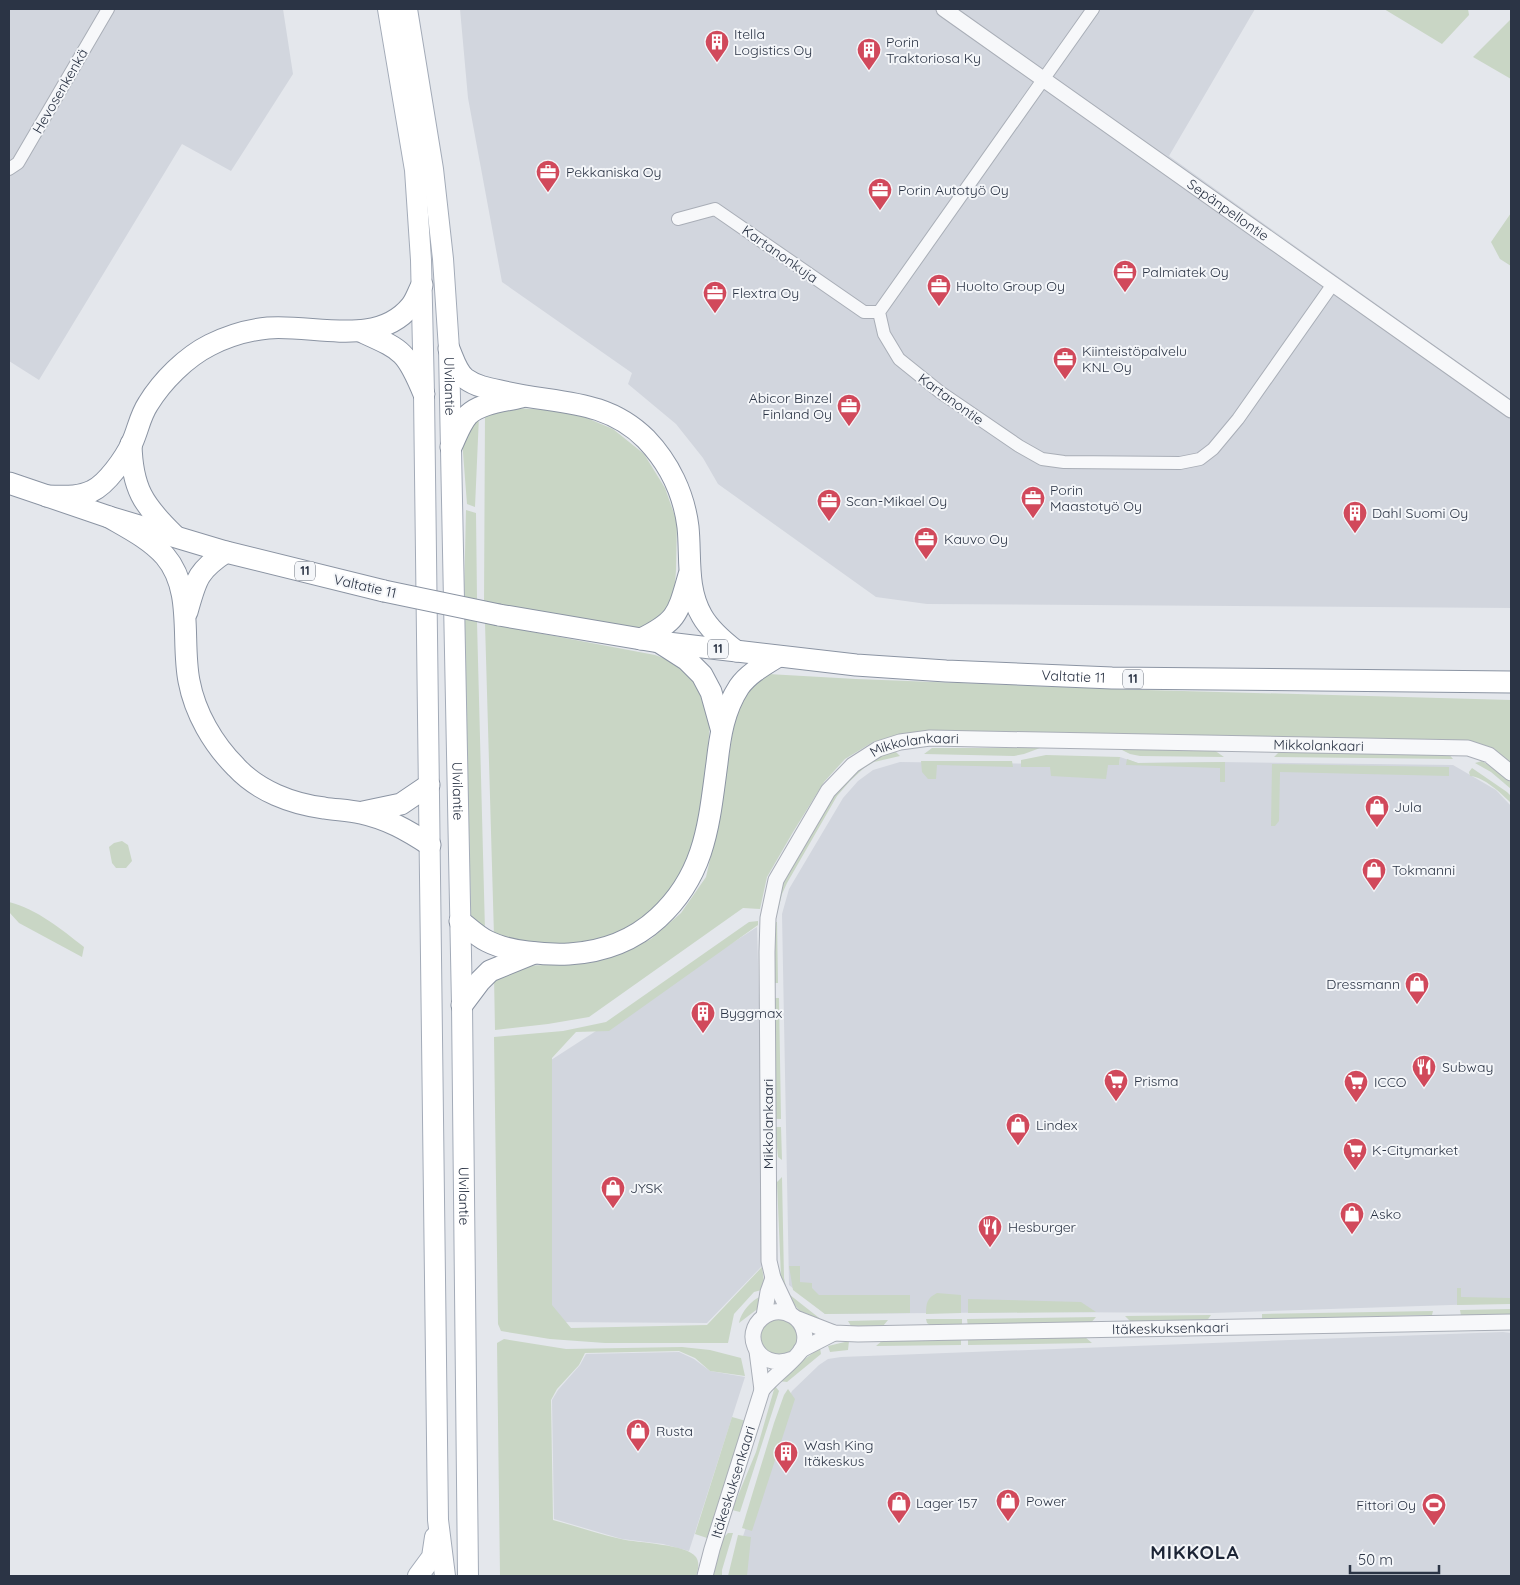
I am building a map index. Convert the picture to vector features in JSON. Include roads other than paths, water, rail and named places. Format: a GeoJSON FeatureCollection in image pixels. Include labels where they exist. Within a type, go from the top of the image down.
{"type":"FeatureCollection","features":[{"type":"Feature","properties":{"kind":"highway"},"geometry":{"type":"LineString","coordinates":[[47,496],[82,495],[104,484],[131,444],[148,404],[158,390],[175,371],[207,346],[226,338],[267,328],[286,327],[360,331],[378,328],[394,322],[412,304],[422,286]]}},
{"type":"Feature","properties":{"kind":"highway"},"geometry":{"type":"LineString","coordinates":[[360,331],[394,346],[405,355],[414,368],[424,394]]}},
{"type":"Feature","properties":{"kind":"highway"},"geometry":{"type":"LineString","coordinates":[[449,349],[464,378],[482,387],[523,396],[578,403],[600,410],[626,423],[646,440],[663,461],[676,482],[684,505],[688,527],[690,574],[694,597],[701,615],[715,633],[736,651]]}},
{"type":"Feature","properties":{"kind":"highway"},"geometry":{"type":"LineString","coordinates":[[451,447],[468,414],[482,407],[523,396]]}},
{"type":"Feature","properties":{"kind":"highway"},"geometry":{"type":"LineString","coordinates":[[131,444],[134,476],[138,490],[156,518],[176,537]]}},
{"type":"Feature","properties":{"kind":"highway","name":"Valtatie 11"},"geometry":{"type":"LineString","coordinates":[[9,483],[109,517],[226,552],[384,591],[499,615],[650,641],[856,665],[1112,678],[1506,683]]}},
{"type":"Feature","properties":{"kind":"highway"},"geometry":{"type":"LineString","coordinates":[[109,517],[143,538],[165,556],[174,570],[179,583],[186,616],[189,680],[197,707],[208,730],[237,768],[258,784],[281,797],[303,805],[360,813],[401,826],[430,845]]}},
{"type":"Feature","properties":{"kind":"highway"},"geometry":{"type":"LineString","coordinates":[[186,616],[195,583],[201,572],[209,563],[226,552]]}},
{"type":"Feature","properties":{"kind":"highway"},"geometry":{"type":"LineString","coordinates":[[690,574],[678,609],[672,619],[650,641],[687,660],[702,675],[711,692],[721,728]]}},
{"type":"Feature","properties":{"kind":"highway"},"geometry":{"type":"LineString","coordinates":[[460,921],[475,934],[489,942],[534,953],[581,953],[600,950],[637,935],[652,924],[673,902],[687,882],[703,849],[721,728],[739,686],[749,676],[777,656]]}},
{"type":"Feature","properties":{"kind":"highway"},"geometry":{"type":"LineString","coordinates":[[360,813],[401,804],[429,785]]}},
{"type":"Feature","properties":{"kind":"highway"},"geometry":{"type":"LineString","coordinates":[[462,1005],[490,971],[534,953]]}},
{"type":"Feature","properties":{"kind":"main road","name":"Ulvilantie"},"geometry":{"type":"LineString","coordinates":[[388,9],[415,170],[422,286],[438,1520],[445,1576]]}},
{"type":"Feature","properties":{"kind":"main road","name":"Ulvilantie"},"geometry":{"type":"LineString","coordinates":[[407,9],[434,169],[449,349],[462,1005],[466,1553],[468,1576]]}},
{"type":"Feature","properties":{"kind":"main road"},"geometry":{"type":"LineString","coordinates":[[418,1576],[432,1557],[438,1520]]}},
{"type":"Feature","properties":{"kind":"main road"},"geometry":{"type":"LineString","coordinates":[[466,1553],[477,1576]]}},
{"type":"Feature","properties":{"kind":"street","name":"Hevosenkenkä"},"geometry":{"type":"LineString","coordinates":[[9,170],[18,163],[108,9]]}},
{"type":"Feature","properties":{"kind":"street","name":"Sepänpellontie"},"geometry":{"type":"LineString","coordinates":[[944,9],[1511,410]]}},
{"type":"Feature","properties":{"kind":"street"},"geometry":{"type":"LineString","coordinates":[[880,312],[1093,9]]}},
{"type":"Feature","properties":{"kind":"street","name":"Kartanonkuja"},"geometry":{"type":"LineString","coordinates":[[678,219],[715,209],[864,312],[880,312]]}},
{"type":"Feature","properties":{"kind":"street","name":"Kartanontie"},"geometry":{"type":"LineString","coordinates":[[880,312],[884,334],[898,359],[947,397],[1019,446],[1042,459],[1064,462],[1180,463],[1200,459],[1213,450],[1238,419],[1333,284]]}},
{"type":"Feature","properties":{"kind":"street","name":"Mikkolankaari"},"geometry":{"type":"LineString","coordinates":[[794,1317],[773,1278],[768,1252],[766,952],[768,918],[776,880],[828,791],[853,765],[878,749],[900,742],[930,738],[1468,748],[1489,755],[1511,773]]}},
{"type":"Feature","properties":{"kind":"street","name":"Mikkolankaari"},"geometry":{"type":"LineString","coordinates":[[764,1316],[768,1292],[773,1278]]}},
{"type":"Feature","properties":{"kind":"street"},"geometry":{"type":"LineString","coordinates":[[775,1311],[787,1312],[794,1317],[803,1328],[805,1339],[797,1354],[784,1362],[774,1362],[764,1358],[757,1351],[753,1336],[754,1328],[758,1321],[775,1311]]}},
{"type":"Feature","properties":{"kind":"street","name":"Itäkeskuksenkaari"},"geometry":{"type":"LineString","coordinates":[[794,1317],[834,1333],[1509,1323]]}},
{"type":"Feature","properties":{"kind":"street","name":"Itäkeskuksenkaari"},"geometry":{"type":"LineString","coordinates":[[705,1576],[762,1390],[769,1380],[797,1354],[834,1333]]}},
{"type":"Feature","properties":{"kind":"street","name":"Itäkeskuksenkaari"},"geometry":{"type":"LineString","coordinates":[[757,1351],[762,1390]]}},
{"type":"Feature","properties":{"kind":"place","name":"Itella Logistics Oy"},"geometry":{"type":"Point","coordinates":[717,63]}},
{"type":"Feature","properties":{"kind":"place","name":"Porin Traktoriosa Ky"},"geometry":{"type":"Point","coordinates":[869,71]}},
{"type":"Feature","properties":{"kind":"place","name":"Pekkaniska Oy"},"geometry":{"type":"Point","coordinates":[548,193]}},
{"type":"Feature","properties":{"kind":"place","name":"Porin Autotyö Oy"},"geometry":{"type":"Point","coordinates":[880,211]}},
{"type":"Feature","properties":{"kind":"place","name":"Palmiatek Oy"},"geometry":{"type":"Point","coordinates":[1125,293]}},
{"type":"Feature","properties":{"kind":"place","name":"Huolto Group Oy"},"geometry":{"type":"Point","coordinates":[939,307]}},
{"type":"Feature","properties":{"kind":"place","name":"Flextra Oy"},"geometry":{"type":"Point","coordinates":[715,314]}},
{"type":"Feature","properties":{"kind":"place","name":"Kiinteistöpalvelu KNL Oy"},"geometry":{"type":"Point","coordinates":[1065,380]}},
{"type":"Feature","properties":{"kind":"place","name":"Abicor Binzel Finland Oy"},"geometry":{"type":"Point","coordinates":[849,427]}},
{"type":"Feature","properties":{"kind":"place","name":"Porin Maastotyö Oy"},"geometry":{"type":"Point","coordinates":[1033,519]}},
{"type":"Feature","properties":{"kind":"place","name":"Scan-Mikael Oy"},"geometry":{"type":"Point","coordinates":[829,522]}},
{"type":"Feature","properties":{"kind":"place","name":"Dahl Suomi Oy"},"geometry":{"type":"Point","coordinates":[1355,534]}},
{"type":"Feature","properties":{"kind":"place","name":"Kauvo Oy"},"geometry":{"type":"Point","coordinates":[926,560]}},
{"type":"Feature","properties":{"kind":"place","name":"Jula"},"geometry":{"type":"Point","coordinates":[1377,828]}},
{"type":"Feature","properties":{"kind":"place","name":"Tokmanni"},"geometry":{"type":"Point","coordinates":[1374,891]}},
{"type":"Feature","properties":{"kind":"place","name":"Dressmann"},"geometry":{"type":"Point","coordinates":[1417,1005]}},
{"type":"Feature","properties":{"kind":"place","name":"Byggmax"},"geometry":{"type":"Point","coordinates":[703,1034]}},
{"type":"Feature","properties":{"kind":"place","name":"Subway"},"geometry":{"type":"Point","coordinates":[1424,1088]}},
{"type":"Feature","properties":{"kind":"place","name":"Prisma"},"geometry":{"type":"Point","coordinates":[1116,1102]}},
{"type":"Feature","properties":{"kind":"place","name":"ICCO"},"geometry":{"type":"Point","coordinates":[1356,1103]}},
{"type":"Feature","properties":{"kind":"place","name":"Lindex"},"geometry":{"type":"Point","coordinates":[1018,1146]}},
{"type":"Feature","properties":{"kind":"place","name":"K-Citymarket"},"geometry":{"type":"Point","coordinates":[1355,1171]}},
{"type":"Feature","properties":{"kind":"place","name":"JYSK"},"geometry":{"type":"Point","coordinates":[613,1209]}},
{"type":"Feature","properties":{"kind":"place","name":"Asko"},"geometry":{"type":"Point","coordinates":[1352,1235]}},
{"type":"Feature","properties":{"kind":"place","name":"Hesburger"},"geometry":{"type":"Point","coordinates":[990,1248]}},
{"type":"Feature","properties":{"kind":"place","name":"Rusta"},"geometry":{"type":"Point","coordinates":[638,1452]}},
{"type":"Feature","properties":{"kind":"place","name":"Wash King Itäkeskus"},"geometry":{"type":"Point","coordinates":[786,1474]}},
{"type":"Feature","properties":{"kind":"place","name":"Power"},"geometry":{"type":"Point","coordinates":[1008,1522]}},
{"type":"Feature","properties":{"kind":"place","name":"Lager 157"},"geometry":{"type":"Point","coordinates":[899,1524]}},
{"type":"Feature","properties":{"kind":"place","name":"Fittori Oy"},"geometry":{"type":"Point","coordinates":[1434,1526]}},
{"type":"Feature","properties":{"kind":"district","name":"MIKKOLA"},"geometry":{"type":"Point","coordinates":[1195,1552]}}]}
